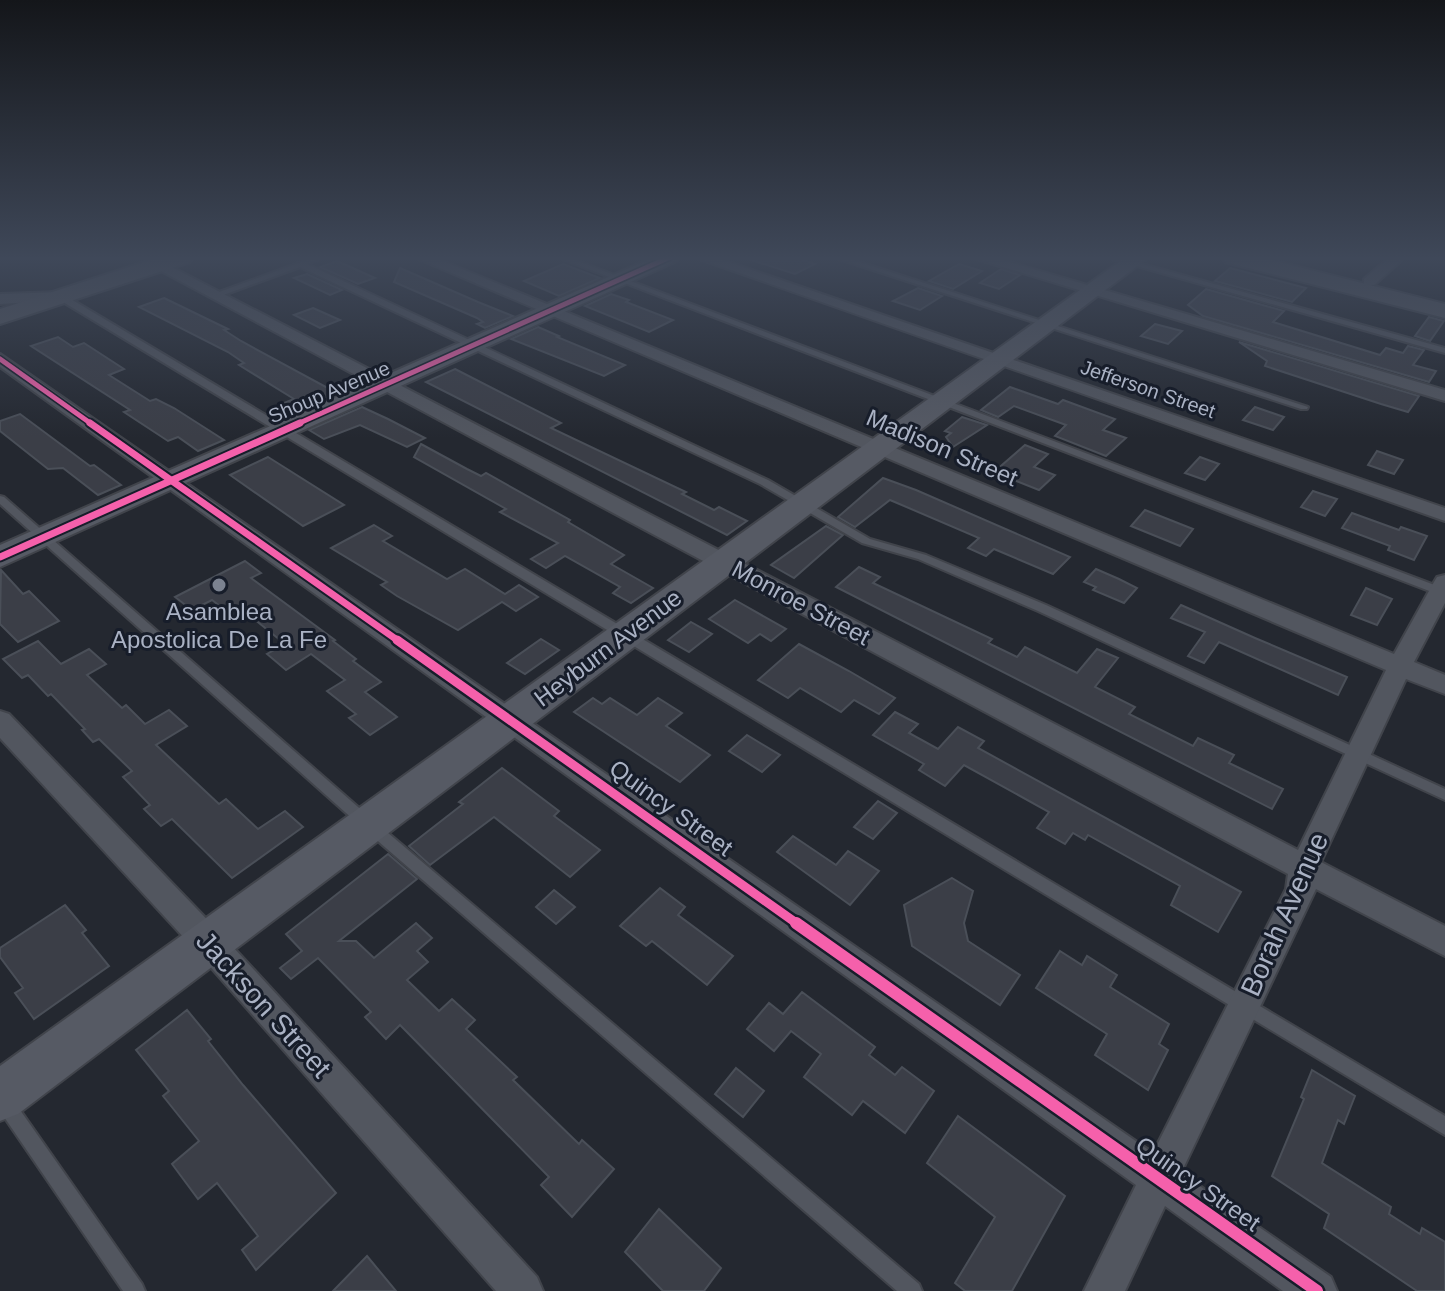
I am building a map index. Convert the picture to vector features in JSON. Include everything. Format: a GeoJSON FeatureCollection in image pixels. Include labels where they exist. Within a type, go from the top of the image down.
{"type":"FeatureCollection","features":[{"type":"Feature","properties":{"kind":"street","name":"Monroe Street"},"geometry":{"type":"LineString","coordinates":[[257,317],[1445,942]]}},
{"type":"Feature","properties":{"kind":"street","name":"Shoup Avenue"},"geometry":{"type":"LineString","coordinates":[[0,557],[538,317]]}},
{"type":"Feature","properties":{"kind":"street","name":"Madison Street"},"geometry":{"type":"LineString","coordinates":[[566,317],[1445,685]]}},
{"type":"Feature","properties":{"kind":"street","name":"Jefferson Street"},"geometry":{"type":"LineString","coordinates":[[874,317],[1445,515]]}},
{"type":"Feature","properties":{"kind":"street","name":"Heyburn Avenue"},"geometry":{"type":"LineString","coordinates":[[0,1096],[1058,317]]}},
{"type":"Feature","properties":{"kind":"street"},"geometry":{"type":"LineString","coordinates":[[1180,317],[1445,396]]}},
{"type":"Feature","properties":{"kind":"street","name":"Quincy Street"},"geometry":{"type":"LineString","coordinates":[[0,359],[1317,1291]]}},
{"type":"Feature","properties":{"kind":"street","name":"Borah Avenue"},"geometry":{"type":"LineString","coordinates":[[1104,1291],[1301,890],[1304,868],[1357,754],[1400,666],[1443,589]]}},
{"type":"Feature","properties":{"kind":"street","name":"Jackson Street"},"geometry":{"type":"LineString","coordinates":[[0,721],[210,944],[523,1291]]}},
{"type":"Feature","properties":{"kind":"lane"},"geometry":{"type":"LineString","coordinates":[[95,317],[1445,1126]]}},
{"type":"Feature","properties":{"kind":"lane"},"geometry":{"type":"LineString","coordinates":[[412,317],[764,482],[866,541],[922,557],[1042,608],[1445,795]]}},
{"type":"Feature","properties":{"kind":"lane"},"geometry":{"type":"LineString","coordinates":[[722,317],[1443,589]]}},
{"type":"Feature","properties":{"kind":"lane"},"geometry":{"type":"LineString","coordinates":[[1024,317],[1304,407]]}},
{"type":"Feature","properties":{"kind":"lane"},"geometry":{"type":"LineString","coordinates":[[1328,317],[1445,351]]}},
{"type":"Feature","properties":{"kind":"lane"},"geometry":{"type":"LineString","coordinates":[[0,499],[369,825],[912,1291]]}},
{"type":"Feature","properties":{"kind":"lane"},"geometry":{"type":"LineString","coordinates":[[0,1096],[135,1291]]}},
{"type":"Feature","properties":{"kind":"building"},"geometry":{"type":"Polygon","coordinates":[[[159,317],[204,317],[337,393],[285,416],[272,408],[294,399],[239,365],[244,363],[159,317]]]}},
{"type":"Feature","properties":{"kind":"building"},"geometry":{"type":"Polygon","coordinates":[[[298,317],[340,320],[320,328],[298,317]]]}},
{"type":"Feature","properties":{"kind":"building"},"geometry":{"type":"Polygon","coordinates":[[[510,317],[485,328],[477,324],[483,322],[477,318],[510,317]]]}},
{"type":"Feature","properties":{"kind":"building"},"geometry":{"type":"Polygon","coordinates":[[[613,317],[666,317],[673,320],[649,332],[613,317]]]}},
{"type":"Feature","properties":{"kind":"building"},"geometry":{"type":"Polygon","coordinates":[[[1207,317],[1278,317],[1273,322],[1380,355],[1386,348],[1403,353],[1408,346],[1424,350],[1413,365],[1436,371],[1429,382],[1207,317]]]}},
{"type":"Feature","properties":{"kind":"building"},"geometry":{"type":"Polygon","coordinates":[[[1429,317],[1444,321],[1430,341],[1415,336],[1429,317]]]}},
{"type":"Feature","properties":{"kind":"building"},"geometry":{"type":"Polygon","coordinates":[[[1155,324],[1182,331],[1168,344],[1141,336],[1155,324]]]}},
{"type":"Feature","properties":{"kind":"building"},"geometry":{"type":"Polygon","coordinates":[[[538,327],[625,365],[604,376],[511,339],[538,327]]]}},
{"type":"Feature","properties":{"kind":"building"},"geometry":{"type":"Polygon","coordinates":[[[58,337],[73,347],[84,343],[124,369],[109,375],[150,401],[156,399],[174,408],[224,440],[198,451],[178,437],[168,441],[124,412],[130,410],[31,346],[58,337]]]}},
{"type":"Feature","properties":{"kind":"building"},"geometry":{"type":"Polygon","coordinates":[[[1239,342],[1419,396],[1408,412],[1381,404],[1265,366],[1267,361],[1239,342]]]}},
{"type":"Feature","properties":{"kind":"building"},"geometry":{"type":"Polygon","coordinates":[[[455,369],[561,423],[551,428],[686,492],[682,494],[714,510],[719,507],[747,521],[727,535],[426,382],[455,369]]]}},
{"type":"Feature","properties":{"kind":"building"},"geometry":{"type":"Polygon","coordinates":[[[1010,387],[1058,404],[1063,400],[1115,419],[1103,430],[1126,438],[1106,456],[1055,436],[1066,425],[1014,406],[998,417],[981,410],[1010,387]]]}},
{"type":"Feature","properties":{"kind":"building"},"geometry":{"type":"Polygon","coordinates":[[[362,407],[425,438],[407,447],[360,425],[324,439],[309,430],[362,407]]]}},
{"type":"Feature","properties":{"kind":"building"},"geometry":{"type":"Polygon","coordinates":[[[1255,407],[1284,417],[1273,430],[1243,420],[1255,407]]]}},
{"type":"Feature","properties":{"kind":"building"},"geometry":{"type":"Polygon","coordinates":[[[20,414],[121,485],[98,495],[63,468],[48,469],[0,431],[0,421],[20,414]]]}},
{"type":"Feature","properties":{"kind":"building"},"geometry":{"type":"Polygon","coordinates":[[[962,417],[987,425],[953,447],[946,437],[951,433],[945,431],[962,417]]]}},
{"type":"Feature","properties":{"kind":"building"},"geometry":{"type":"Polygon","coordinates":[[[421,444],[481,476],[486,473],[570,520],[568,522],[624,555],[611,564],[653,588],[631,603],[613,593],[620,587],[565,556],[546,568],[531,559],[558,543],[500,512],[506,509],[414,457],[421,444]]]}},
{"type":"Feature","properties":{"kind":"building"},"geometry":{"type":"Polygon","coordinates":[[[1025,445],[1048,454],[1034,467],[1055,475],[1039,490],[994,472],[1025,445]]]}},
{"type":"Feature","properties":{"kind":"building"},"geometry":{"type":"Polygon","coordinates":[[[1377,451],[1403,460],[1394,474],[1368,465],[1377,451]]]}},
{"type":"Feature","properties":{"kind":"building"},"geometry":{"type":"Polygon","coordinates":[[[268,457],[344,505],[303,526],[230,475],[268,457]]]}},
{"type":"Feature","properties":{"kind":"building"},"geometry":{"type":"Polygon","coordinates":[[[1200,457],[1219,464],[1205,480],[1185,473],[1200,457]]]}},
{"type":"Feature","properties":{"kind":"building"},"geometry":{"type":"Polygon","coordinates":[[[883,478],[1070,557],[1053,574],[994,549],[986,556],[968,548],[979,538],[890,500],[855,527],[838,517],[883,478]]]}},
{"type":"Feature","properties":{"kind":"building"},"geometry":{"type":"Polygon","coordinates":[[[1313,491],[1337,499],[1325,516],[1301,507],[1313,491]]]}},
{"type":"Feature","properties":{"kind":"building"},"geometry":{"type":"Polygon","coordinates":[[[1145,510],[1193,529],[1180,546],[1131,526],[1145,510]]]}},
{"type":"Feature","properties":{"kind":"building"},"geometry":{"type":"Polygon","coordinates":[[[1352,513],[1399,530],[1401,527],[1427,536],[1414,560],[1388,550],[1390,546],[1342,528],[1352,513]]]}},
{"type":"Feature","properties":{"kind":"building"},"geometry":{"type":"Polygon","coordinates":[[[374,525],[392,536],[383,541],[447,579],[465,569],[505,594],[519,585],[538,597],[516,611],[502,602],[458,630],[397,596],[381,585],[387,582],[331,548],[374,525]]]}},
{"type":"Feature","properties":{"kind":"building"},"geometry":{"type":"Polygon","coordinates":[[[826,526],[843,535],[794,578],[771,565],[826,526]]]}},
{"type":"Feature","properties":{"kind":"building"},"geometry":{"type":"Polygon","coordinates":[[[245,561],[261,573],[251,578],[335,640],[356,659],[353,661],[381,682],[365,692],[397,717],[370,735],[349,718],[356,714],[327,691],[345,680],[311,654],[286,670],[267,654],[285,644],[249,615],[239,621],[212,600],[192,610],[175,597],[245,561]]]}},
{"type":"Feature","properties":{"kind":"building"},"geometry":{"type":"Polygon","coordinates":[[[859,567],[880,577],[873,583],[992,639],[988,643],[1017,657],[1025,647],[1077,673],[1097,649],[1118,658],[1095,687],[1135,707],[1129,714],[1193,746],[1198,738],[1234,755],[1229,763],[1283,789],[1272,809],[836,587],[859,567]]]}},
{"type":"Feature","properties":{"kind":"building"},"geometry":{"type":"Polygon","coordinates":[[[1096,569],[1137,588],[1124,603],[1093,590],[1096,587],[1084,582],[1096,569]]]}},
{"type":"Feature","properties":{"kind":"building"},"geometry":{"type":"Polygon","coordinates":[[[1,570],[23,594],[29,591],[59,621],[18,642],[0,624],[1,570]]]}},
{"type":"Feature","properties":{"kind":"building"},"geometry":{"type":"Polygon","coordinates":[[[1366,588],[1392,599],[1377,625],[1351,615],[1366,588]]]}},
{"type":"Feature","properties":{"kind":"building"},"geometry":{"type":"Polygon","coordinates":[[[735,600],[786,629],[771,641],[760,634],[748,643],[709,619],[735,600]]]}},
{"type":"Feature","properties":{"kind":"building"},"geometry":{"type":"Polygon","coordinates":[[[1181,605],[1347,677],[1338,695],[1219,642],[1204,663],[1188,656],[1205,632],[1171,618],[1181,605]]]}},
{"type":"Feature","properties":{"kind":"building"},"geometry":{"type":"Polygon","coordinates":[[[691,622],[712,634],[689,652],[668,640],[691,622]]]}},
{"type":"Feature","properties":{"kind":"building"},"geometry":{"type":"Polygon","coordinates":[[[541,639],[559,650],[525,674],[507,663],[541,639]]]}},
{"type":"Feature","properties":{"kind":"building"},"geometry":{"type":"Polygon","coordinates":[[[38,641],[61,664],[89,649],[106,664],[87,675],[122,708],[126,705],[145,724],[169,710],[187,726],[156,745],[219,804],[226,799],[258,829],[285,811],[303,827],[232,878],[172,819],[161,826],[144,809],[150,805],[123,777],[132,771],[99,739],[93,742],[82,730],[85,729],[51,694],[48,696],[28,675],[22,678],[3,659],[38,641]]]}},
{"type":"Feature","properties":{"kind":"building"},"geometry":{"type":"Polygon","coordinates":[[[799,644],[895,698],[879,714],[854,700],[841,712],[800,688],[788,698],[758,680],[799,644]]]}},
{"type":"Feature","properties":{"kind":"building"},"geometry":{"type":"Polygon","coordinates":[[[593,698],[602,704],[610,698],[637,715],[658,698],[682,713],[666,726],[710,755],[680,782],[574,712],[593,698]]]}},
{"type":"Feature","properties":{"kind":"building"},"geometry":{"type":"Polygon","coordinates":[[[895,712],[918,724],[909,733],[938,749],[958,727],[984,741],[978,748],[1241,892],[1218,932],[1171,905],[1180,886],[1088,835],[1085,840],[1073,833],[1065,844],[1037,828],[1049,812],[964,765],[945,786],[919,770],[924,764],[873,735],[895,712]]]}},
{"type":"Feature","properties":{"kind":"building"},"geometry":{"type":"Polygon","coordinates":[[[747,735],[780,755],[762,772],[729,751],[747,735]]]}},
{"type":"Feature","properties":{"kind":"building"},"geometry":{"type":"Polygon","coordinates":[[[502,768],[559,811],[554,816],[600,850],[570,877],[494,817],[430,865],[409,846],[463,804],[459,802],[502,768]]]}},
{"type":"Feature","properties":{"kind":"building"},"geometry":{"type":"Polygon","coordinates":[[[878,801],[897,813],[873,839],[854,827],[878,801]]]}},
{"type":"Feature","properties":{"kind":"building"},"geometry":{"type":"Polygon","coordinates":[[[793,836],[836,865],[848,851],[879,871],[850,905],[777,852],[793,836]]]}},
{"type":"Feature","properties":{"kind":"building"},"geometry":{"type":"Polygon","coordinates":[[[388,854],[417,879],[339,941],[356,941],[374,958],[416,923],[432,938],[417,951],[428,962],[407,980],[439,1011],[452,999],[475,1020],[466,1029],[517,1077],[513,1080],[579,1144],[582,1140],[614,1169],[572,1217],[541,1185],[549,1177],[400,1025],[386,1039],[365,1017],[371,1012],[318,958],[291,979],[280,968],[302,951],[286,934],[388,854]]]}},
{"type":"Feature","properties":{"kind":"building"},"geometry":{"type":"Polygon","coordinates":[[[952,878],[973,891],[964,923],[968,941],[1020,975],[1000,1005],[912,946],[904,905],[952,878]]]}},
{"type":"Feature","properties":{"kind":"building"},"geometry":{"type":"Polygon","coordinates":[[[660,888],[685,907],[678,915],[733,956],[707,985],[652,941],[646,946],[620,926],[660,888]]]}},
{"type":"Feature","properties":{"kind":"building"},"geometry":{"type":"Polygon","coordinates":[[[554,890],[575,907],[556,924],[536,907],[554,890]]]}},
{"type":"Feature","properties":{"kind":"building"},"geometry":{"type":"Polygon","coordinates":[[[65,905],[86,930],[82,933],[109,966],[34,1019],[15,993],[23,988],[0,957],[0,948],[65,905]]]}},
{"type":"Feature","properties":{"kind":"building"},"geometry":{"type":"Polygon","coordinates":[[[1060,951],[1082,965],[1087,956],[1117,975],[1110,987],[1169,1024],[1159,1044],[1168,1050],[1148,1090],[1095,1055],[1107,1034],[1036,988],[1060,951]]]}},
{"type":"Feature","properties":{"kind":"building"},"geometry":{"type":"Polygon","coordinates":[[[802,992],[875,1047],[869,1055],[895,1075],[902,1067],[934,1091],[905,1133],[863,1101],[852,1115],[804,1077],[821,1054],[791,1031],[774,1051],[747,1029],[769,1003],[783,1014],[802,992]]]}},
{"type":"Feature","properties":{"kind":"building"},"geometry":{"type":"Polygon","coordinates":[[[187,1010],[243,1085],[336,1193],[256,1270],[242,1250],[258,1236],[217,1183],[198,1199],[172,1164],[199,1141],[163,1096],[169,1091],[136,1050],[187,1010]]]}},
{"type":"Feature","properties":{"kind":"building"},"geometry":{"type":"Polygon","coordinates":[[[736,1068],[764,1091],[743,1117],[715,1094],[736,1068]]]}},
{"type":"Feature","properties":{"kind":"building"},"geometry":{"type":"Polygon","coordinates":[[[1312,1070],[1355,1096],[1344,1124],[1338,1120],[1322,1163],[1391,1207],[1389,1214],[1420,1234],[1422,1228],[1445,1242],[1445,1291],[1417,1291],[1324,1228],[1329,1214],[1272,1176],[1304,1099],[1301,1097],[1312,1070]]]}},
{"type":"Feature","properties":{"kind":"building"},"geometry":{"type":"Polygon","coordinates":[[[958,1116],[1065,1196],[1012,1291],[965,1291],[955,1283],[995,1217],[927,1163],[958,1116]]]}},
{"type":"Feature","properties":{"kind":"building"},"geometry":{"type":"Polygon","coordinates":[[[659,1209],[721,1268],[704,1291],[663,1291],[625,1252],[659,1209]]]}},
{"type":"Feature","properties":{"kind":"building"},"geometry":{"type":"Polygon","coordinates":[[[367,1256],[396,1291],[333,1291],[367,1256]]]}},
{"type":"Feature","properties":{"kind":"cycle path"},"geometry":{"type":"LineString","coordinates":[[0,557],[535,317]]}},
{"type":"Feature","properties":{"kind":"cycle path"},"geometry":{"type":"LineString","coordinates":[[0,359],[1317,1291]]}},
{"type":"Feature","properties":{"kind":"place","name":"Asamblea Apostolica De La Fe"},"geometry":{"type":"Point","coordinates":[219,585]}}]}
